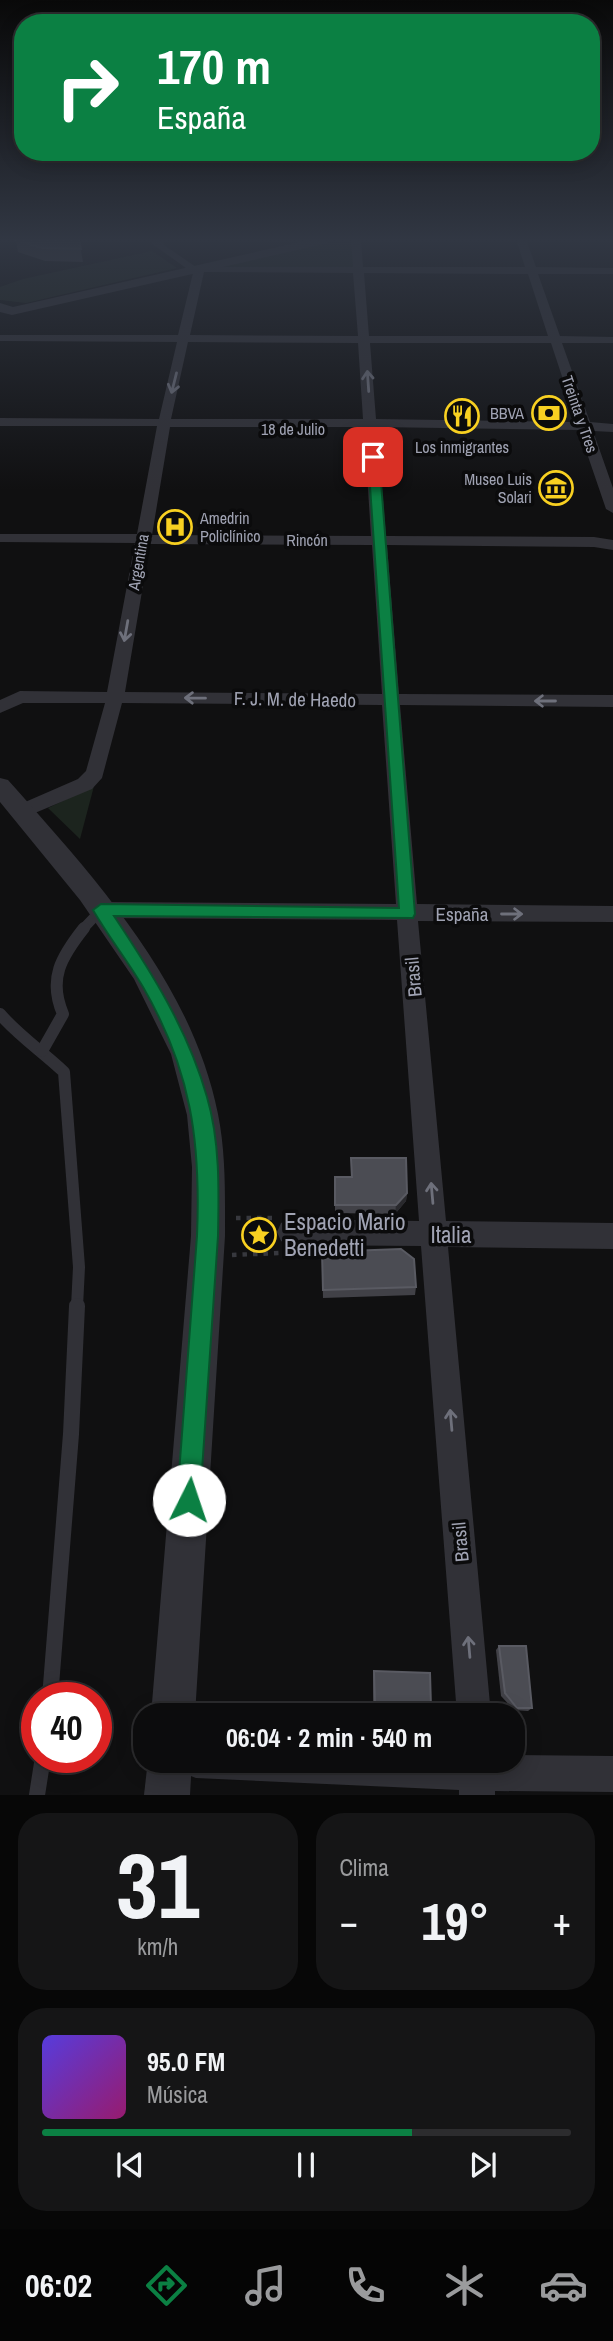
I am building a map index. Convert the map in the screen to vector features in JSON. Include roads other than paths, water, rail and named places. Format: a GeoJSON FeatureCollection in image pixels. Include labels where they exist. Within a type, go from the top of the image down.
{"type":"FeatureCollection","features":[{"type":"Feature","properties":{"kind":"street"},"geometry":{"type":"LineString","coordinates":[[4,323],[2,341],[613,340]]}},
{"type":"Feature","properties":{"kind":"street","name":"Argentina"},"geometry":{"type":"LineString","coordinates":[[23,811],[85,784],[95,773],[115,697],[163,426],[188,323]]}},
{"type":"Feature","properties":{"kind":"street","name":"Brasil"},"geometry":{"type":"LineString","coordinates":[[364,323],[407,914],[436,1235],[473,1703]]}},
{"type":"Feature","properties":{"kind":"street","name":"Treinta y Tres"},"geometry":{"type":"LineString","coordinates":[[550,323],[613,509]]}},
{"type":"Feature","properties":{"kind":"street","name":"18 de Julio"},"geometry":{"type":"LineString","coordinates":[[0,422],[163,426]]}},
{"type":"Feature","properties":{"kind":"street","name":"18 de Julio"},"geometry":{"type":"LineString","coordinates":[[0,428],[372,427],[558,431],[613,428]]}},
{"type":"Feature","properties":{"kind":"street","name":"Rincón"},"geometry":{"type":"LineString","coordinates":[[0,538],[141,544]]}},
{"type":"Feature","properties":{"kind":"street","name":"Rincón"},"geometry":{"type":"LineString","coordinates":[[0,548],[141,544],[594,542],[613,545]]}},
{"type":"Feature","properties":{"kind":"street","name":"Rincón"},"geometry":{"type":"LineString","coordinates":[[378,545],[613,551]]}},
{"type":"Feature","properties":{"kind":"street","name":"F. J. M. de Haedo"},"geometry":{"type":"LineString","coordinates":[[0,697],[613,701]]}},
{"type":"Feature","properties":{"kind":"street","name":"F. J. M. de Haedo"},"geometry":{"type":"LineString","coordinates":[[0,707],[20,697]]}},
{"type":"Feature","properties":{"kind":"street"},"geometry":{"type":"LineString","coordinates":[[0,786],[101,910],[149,982],[178,1038],[199,1098],[205,1132],[209,1192],[208,1236],[174,1703]]}},
{"type":"Feature","properties":{"kind":"street","name":"España"},"geometry":{"type":"LineString","coordinates":[[101,910],[613,914]]}},
{"type":"Feature","properties":{"kind":"street","name":"Italia"},"geometry":{"type":"LineString","coordinates":[[286,1234],[613,1236]]}},
{"type":"Feature","properties":{"kind":"street"},"geometry":{"type":"LineString","coordinates":[[167,1795],[169,1773]]}},
{"type":"Feature","properties":{"kind":"street"},"geometry":{"type":"LineString","coordinates":[[425,1773],[478,1776],[613,1774]]}},
{"type":"Feature","properties":{"kind":"lane"},"geometry":{"type":"LineString","coordinates":[[42,1051],[63,1014],[55,994],[63,960],[75,935],[101,910]]}},
{"type":"Feature","properties":{"kind":"lane"},"geometry":{"type":"LineString","coordinates":[[0,1014],[20,1037],[42,1051],[64,1072],[79,1267],[71,1434],[51,1682]]}},
{"type":"Feature","properties":{"kind":"lane"},"geometry":{"type":"LineString","coordinates":[[37,1795],[40,1773]]}},
{"type":"Feature","properties":{"kind":"place","name":"BBVA"},"geometry":{"type":"Point","coordinates":[549,413]}},
{"type":"Feature","properties":{"kind":"place","name":"Los inmigrantes"},"geometry":{"type":"Point","coordinates":[462,416]}},
{"type":"Feature","properties":{"kind":"place","name":"Museo Luis Solari"},"geometry":{"type":"Point","coordinates":[556,488]}},
{"type":"Feature","properties":{"kind":"place","name":"Amedrin Policlínico"},"geometry":{"type":"Point","coordinates":[175,527]}},
{"type":"Feature","properties":{"kind":"place","name":"Espacio Mario Benedetti"},"geometry":{"type":"Point","coordinates":[259,1235]}}]}
